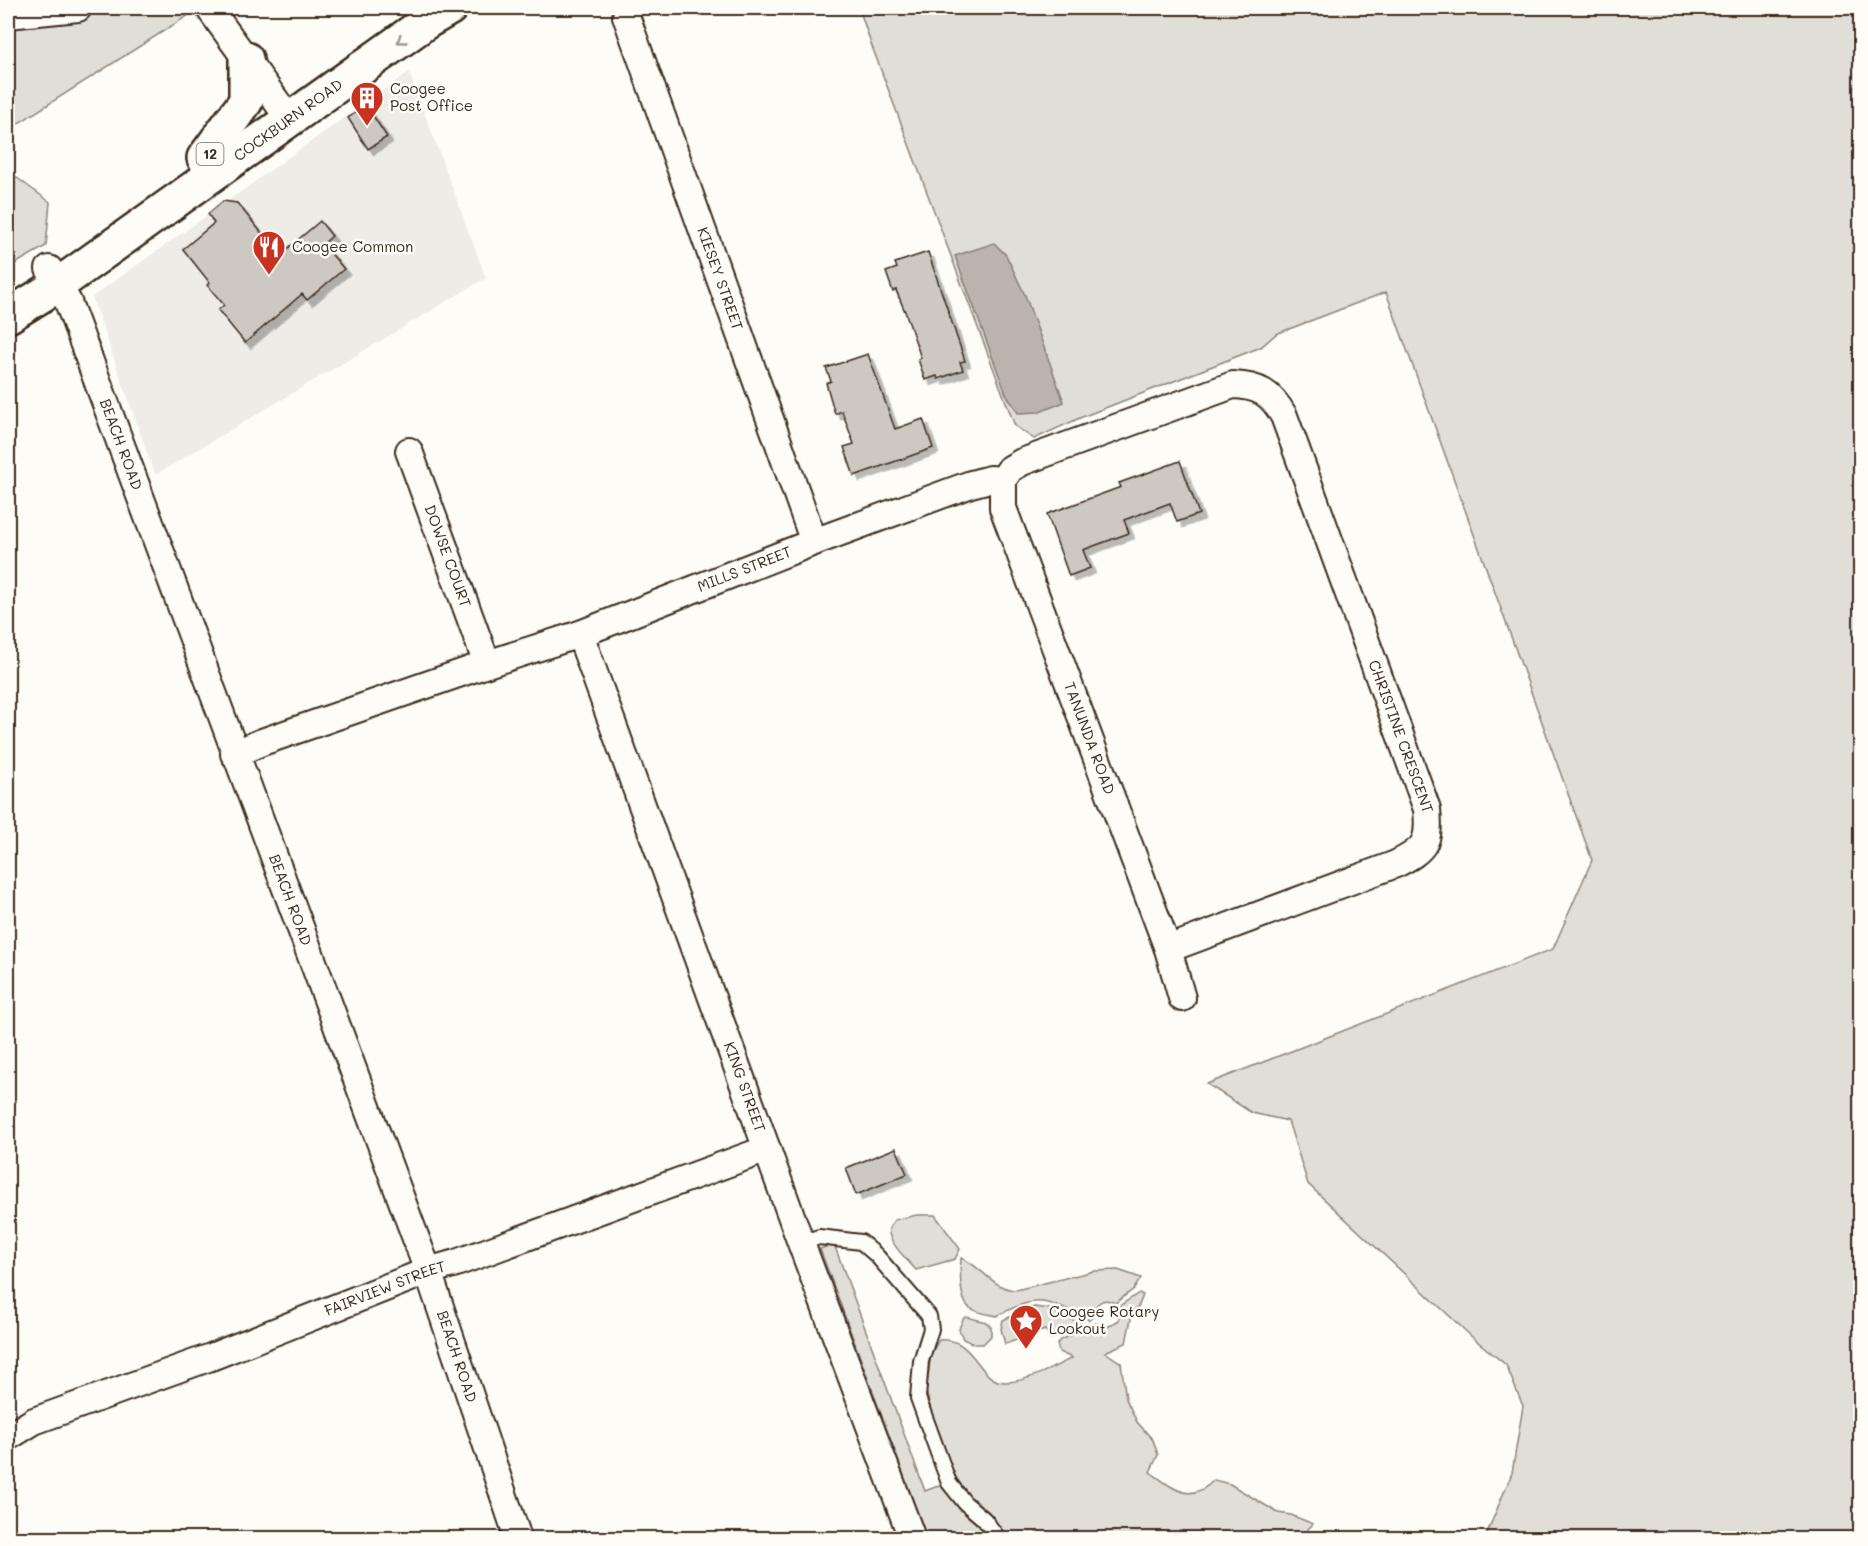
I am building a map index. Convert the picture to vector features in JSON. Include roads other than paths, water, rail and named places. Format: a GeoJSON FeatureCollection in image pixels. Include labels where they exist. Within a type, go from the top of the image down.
{"type":"FeatureCollection","features":[{"type":"Feature","properties":{"kind":"main road","name":"COCKBURN ROAD"},"geometry":{"type":"LineString","coordinates":[[8,296],[53,277],[284,112],[409,8]]}},
{"type":"Feature","properties":{"kind":"main road","name":"COCKBURN ROAD"},"geometry":{"type":"LineString","coordinates":[[8,316],[53,277],[204,158],[284,112],[450,8]]}},
{"type":"Feature","properties":{"kind":"main road"},"geometry":{"type":"LineString","coordinates":[[204,158],[246,101],[246,59]]}},
{"type":"Feature","properties":{"kind":"street"},"geometry":{"type":"LineString","coordinates":[[8,15],[78,8]]}},
{"type":"Feature","properties":{"kind":"street"},"geometry":{"type":"LineString","coordinates":[[209,8],[284,112]]}},
{"type":"Feature","properties":{"kind":"street","name":"KIESEY STREET"},"geometry":{"type":"LineString","coordinates":[[626,16],[814,542]]}},
{"type":"Feature","properties":{"kind":"street","name":"BEACH ROAD"},"geometry":{"type":"LineString","coordinates":[[53,277],[68,302],[234,754],[428,1271],[518,1539]]}},
{"type":"Feature","properties":{"kind":"street","name":"CHRISTINE CRESCENT"},"geometry":{"type":"LineString","coordinates":[[1003,480],[1010,469],[1022,462],[1233,385],[1249,386],[1275,400],[1284,416],[1427,809],[1428,826],[1425,845],[1412,856],[1168,949]]}},
{"type":"Feature","properties":{"kind":"street","name":"DOWSE COURT"},"geometry":{"type":"LineString","coordinates":[[409,451],[486,664]]}},
{"type":"Feature","properties":{"kind":"street","name":"MILLS STREET"},"geometry":{"type":"LineString","coordinates":[[234,754],[262,742],[486,664],[580,634],[814,542],[971,484],[990,479],[1003,480]]}},
{"type":"Feature","properties":{"kind":"street","name":"TANUNDA ROAD"},"geometry":{"type":"LineString","coordinates":[[1003,480],[1004,508],[1168,949],[1182,998]]}},
{"type":"Feature","properties":{"kind":"street","name":"KING STREET"},"geometry":{"type":"LineString","coordinates":[[580,634],[801,1243],[912,1539]]}},
{"type":"Feature","properties":{"kind":"street","name":"FAIRVIEW STREET"},"geometry":{"type":"LineString","coordinates":[[8,1437],[34,1421],[211,1357],[428,1271],[456,1263],[767,1149]]}},
{"type":"Feature","properties":{"kind":"lane"},"geometry":{"type":"LineString","coordinates":[[801,1243],[819,1237],[861,1242],[876,1255],[929,1317],[931,1329],[921,1361],[918,1398],[949,1483],[965,1503],[984,1519],[998,1539]]}},
{"type":"Feature","properties":{"kind":"place","name":"Coogee Post Office"},"geometry":{"type":"Point","coordinates":[367,127]}},
{"type":"Feature","properties":{"kind":"place","name":"Coogee Common"},"geometry":{"type":"Point","coordinates":[269,276]}},
{"type":"Feature","properties":{"kind":"place","name":"Coogee Rotary Lookout"},"geometry":{"type":"Point","coordinates":[1026,1350]}}]}
